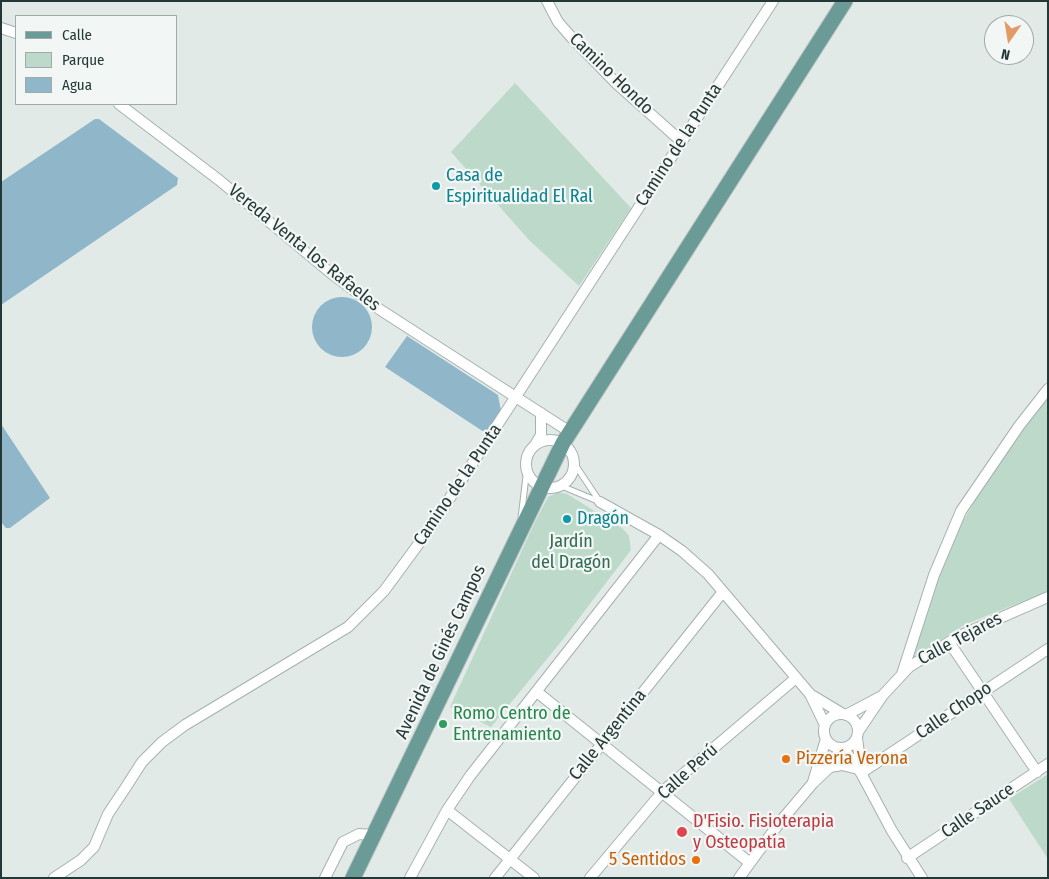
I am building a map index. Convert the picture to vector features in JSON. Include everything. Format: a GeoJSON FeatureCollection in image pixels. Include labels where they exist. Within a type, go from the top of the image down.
{"type":"FeatureCollection","features":[{"type":"Feature","properties":{"kind":"main road","name":"Avenida de Ginés Campos"},"geometry":{"type":"LineString","coordinates":[[353,878],[519,531],[566,438],[845,1]]}},
{"type":"Feature","properties":{"kind":"street","name":"Camino Hondo"},"geometry":{"type":"LineString","coordinates":[[547,1],[558,22],[616,84],[682,142]]}},
{"type":"Feature","properties":{"kind":"street","name":"Camino de la Punta"},"geometry":{"type":"LineString","coordinates":[[54,878],[81,860],[94,847],[117,800],[142,762],[162,742],[185,725],[348,626],[384,592],[431,528],[773,1]]}},
{"type":"Feature","properties":{"kind":"street"},"geometry":{"type":"LineString","coordinates":[[1,28],[15,33]]}},
{"type":"Feature","properties":{"kind":"street","name":"Vereda Venta los Rafaeles"},"geometry":{"type":"LineString","coordinates":[[120,105],[219,180],[340,280],[379,309],[541,413],[566,438]]}},
{"type":"Feature","properties":{"kind":"street"},"geometry":{"type":"LineString","coordinates":[[902,674],[934,575],[961,511],[1019,426],[1048,389]]}},
{"type":"Feature","properties":{"kind":"street"},"geometry":{"type":"LineString","coordinates":[[534,445],[548,440],[566,438],[574,463],[569,478],[559,485],[548,488],[541,486],[530,476],[526,460],[534,445],[541,435],[541,413]]}},
{"type":"Feature","properties":{"kind":"street"},"geometry":{"type":"LineString","coordinates":[[600,502],[659,535],[682,551],[708,574],[722,593],[810,694],[825,725],[826,739],[819,770],[813,783]]}},
{"type":"Feature","properties":{"kind":"street"},"geometry":{"type":"LineString","coordinates":[[410,878],[447,810],[470,776],[659,535]]}},
{"type":"Feature","properties":{"kind":"street","name":"Calle Argentina"},"geometry":{"type":"LineString","coordinates":[[494,878],[722,593]]}},
{"type":"Feature","properties":{"kind":"street","name":"Calle Tejares"},"geometry":{"type":"LineString","coordinates":[[858,735],[883,695],[917,661],[949,642],[1048,597]]}},
{"type":"Feature","properties":{"kind":"street"},"geometry":{"type":"LineString","coordinates":[[949,642],[1036,772]]}},
{"type":"Feature","properties":{"kind":"street","name":"Calle Chopo"},"geometry":{"type":"LineString","coordinates":[[860,771],[1048,649]]}},
{"type":"Feature","properties":{"kind":"street","name":"Calle Perú"},"geometry":{"type":"LineString","coordinates":[[590,878],[663,791],[796,678]]}},
{"type":"Feature","properties":{"kind":"street"},"geometry":{"type":"LineString","coordinates":[[537,692],[663,791],[750,863]]}},
{"type":"Feature","properties":{"kind":"street"},"geometry":{"type":"LineString","coordinates":[[810,694],[855,720],[858,735],[860,771]]}},
{"type":"Feature","properties":{"kind":"street","name":"Calle Tejares"},"geometry":{"type":"LineString","coordinates":[[845,714],[883,695]]}},
{"type":"Feature","properties":{"kind":"street"},"geometry":{"type":"LineString","coordinates":[[825,725],[834,716],[845,714]]}},
{"type":"Feature","properties":{"kind":"street"},"geometry":{"type":"LineString","coordinates":[[826,739],[833,746],[842,748],[851,746],[858,735]]}},
{"type":"Feature","properties":{"kind":"street"},"geometry":{"type":"LineString","coordinates":[[842,748],[860,771],[907,858],[922,878]]}},
{"type":"Feature","properties":{"kind":"street"},"geometry":{"type":"LineString","coordinates":[[739,878],[813,783],[830,767],[842,748]]}},
{"type":"Feature","properties":{"kind":"street","name":"Calle Sauce"},"geometry":{"type":"LineString","coordinates":[[907,858],[1048,764]]}},
{"type":"Feature","properties":{"kind":"street"},"geometry":{"type":"LineString","coordinates":[[830,767],[842,765],[860,771]]}},
{"type":"Feature","properties":{"kind":"street"},"geometry":{"type":"LineString","coordinates":[[447,810],[534,878]]}},
{"type":"Feature","properties":{"kind":"street"},"geometry":{"type":"LineString","coordinates":[[325,878],[343,842],[359,834],[374,835]]}},
{"type":"Feature","properties":{"kind":"lane"},"geometry":{"type":"LineString","coordinates":[[574,463],[600,502]]}},
{"type":"Feature","properties":{"kind":"lane"},"geometry":{"type":"LineString","coordinates":[[519,531],[527,468]]}},
{"type":"Feature","properties":{"kind":"lane"},"geometry":{"type":"LineString","coordinates":[[559,485],[600,502]]}},
{"type":"Feature","properties":{"kind":"green space"},"geometry":{"type":"Polygon","coordinates":[[[515,83],[631,208],[579,286],[529,240],[451,152],[515,83]]]}},
{"type":"Feature","properties":{"kind":"green space"},"geometry":{"type":"Polygon","coordinates":[[[1048,396],[1048,591],[964,625],[913,658],[911,655],[921,622],[955,535],[992,471],[1048,396]]]}},
{"type":"Feature","properties":{"kind":"green space","name":"Jardín del Dragón"},"geometry":{"type":"Polygon","coordinates":[[[558,492],[567,494],[622,528],[629,536],[631,550],[564,638],[491,727],[450,707],[534,524],[548,497],[558,492]]]}},
{"type":"Feature","properties":{"kind":"green space"},"geometry":{"type":"Polygon","coordinates":[[[1048,774],[1048,859],[1009,799],[1048,774]]]}},
{"type":"Feature","properties":{"kind":"water"},"geometry":{"type":"Polygon","coordinates":[[[95,119],[99,119],[178,178],[177,185],[1,305],[1,182],[95,119]]]}},
{"type":"Feature","properties":{"kind":"water"},"geometry":{"type":"Polygon","coordinates":[[[342,297],[359,302],[367,310],[372,327],[367,344],[359,352],[342,357],[325,352],[317,344],[312,327],[317,310],[325,302],[342,297]]]}},
{"type":"Feature","properties":{"kind":"water"},"geometry":{"type":"Polygon","coordinates":[[[407,336],[498,395],[501,411],[488,430],[484,432],[385,367],[407,336]]]}},
{"type":"Feature","properties":{"kind":"water"},"geometry":{"type":"Polygon","coordinates":[[[1,424],[50,498],[10,528],[6,528],[1,522],[1,424]]]}},
{"type":"Feature","properties":{"kind":"place","name":"Casa de Espiritualidad El Ral"},"geometry":{"type":"Point","coordinates":[436,186]}},
{"type":"Feature","properties":{"kind":"place","name":"Dragón"},"geometry":{"type":"Point","coordinates":[567,519]}},
{"type":"Feature","properties":{"kind":"place","name":"Romo Centro de Entrenamiento"},"geometry":{"type":"Point","coordinates":[443,724]}},
{"type":"Feature","properties":{"kind":"place","name":"Pizzería Verona"},"geometry":{"type":"Point","coordinates":[786,759]}},
{"type":"Feature","properties":{"kind":"place","name":"D'Fisio. Fisioterapia y Osteopatía"},"geometry":{"type":"Point","coordinates":[682,832]}},
{"type":"Feature","properties":{"kind":"place","name":"5 Sentidos"},"geometry":{"type":"Point","coordinates":[696,860]}}]}
